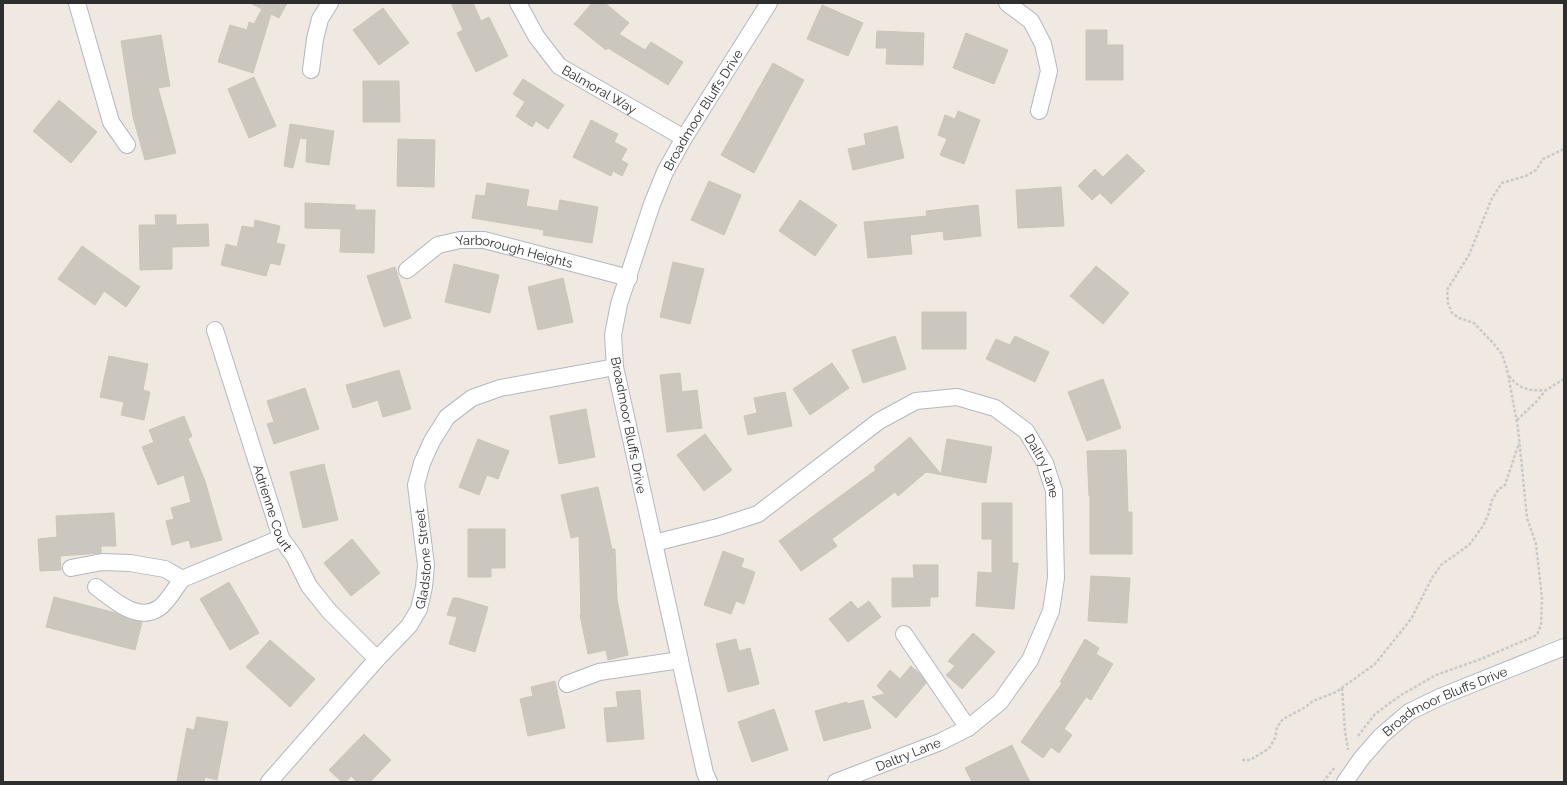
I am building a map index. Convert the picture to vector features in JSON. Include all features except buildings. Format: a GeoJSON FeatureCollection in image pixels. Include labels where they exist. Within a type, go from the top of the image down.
{"type":"FeatureCollection","features":[{"type":"Feature","properties":{"kind":"street"},"geometry":{"type":"LineString","coordinates":[[77,3],[111,122],[127,145]]}},
{"type":"Feature","properties":{"kind":"street"},"geometry":{"type":"LineString","coordinates":[[312,70],[320,19],[330,3]]}},
{"type":"Feature","properties":{"kind":"street","name":"Balmoral Way"},"geometry":{"type":"LineString","coordinates":[[518,3],[536,36],[559,66],[684,138]]}},
{"type":"Feature","properties":{"kind":"street","name":"Broadmoor Bluffs Drive"},"geometry":{"type":"LineString","coordinates":[[709,782],[680,660],[615,367],[613,335],[619,304],[629,278],[652,204],[665,172],[684,138],[769,3]]}},
{"type":"Feature","properties":{"kind":"street"},"geometry":{"type":"LineString","coordinates":[[1007,3],[1031,21],[1043,44],[1049,71],[1039,111]]}},
{"type":"Feature","properties":{"kind":"street","name":"Yarborough Heights"},"geometry":{"type":"LineString","coordinates":[[407,270],[438,245],[460,240],[484,240],[629,278]]}},
{"type":"Feature","properties":{"kind":"street","name":"Adrienne Court"},"geometry":{"type":"LineString","coordinates":[[215,330],[281,538],[294,556],[309,586],[329,611],[377,659]]}},
{"type":"Feature","properties":{"kind":"street","name":"Gladstone Street"},"geometry":{"type":"LineString","coordinates":[[269,782],[377,659],[409,626],[419,609],[424,586],[426,565],[416,485],[422,463],[432,441],[447,417],[472,398],[500,388],[615,367]]}},
{"type":"Feature","properties":{"kind":"street","name":"Daltry Lane"},"geometry":{"type":"LineString","coordinates":[[654,543],[718,527],[758,514],[879,421],[916,401],[957,397],[995,408],[1026,431],[1045,463],[1054,491],[1056,578],[1051,611],[1030,660],[1000,702],[968,728],[940,742],[836,782]]}},
{"type":"Feature","properties":{"kind":"street"},"geometry":{"type":"LineString","coordinates":[[96,586],[128,610],[149,613],[160,608],[182,579],[281,538]]}},
{"type":"Feature","properties":{"kind":"street"},"geometry":{"type":"LineString","coordinates":[[71,568],[102,562],[130,563],[165,569],[182,579]]}},
{"type":"Feature","properties":{"kind":"street"},"geometry":{"type":"LineString","coordinates":[[904,634],[968,728]]}},
{"type":"Feature","properties":{"kind":"street","name":"Broadmoor Bluffs Drive"},"geometry":{"type":"LineString","coordinates":[[1348,777],[1381,736],[1409,712],[1440,697],[1564,648]]}},
{"type":"Feature","properties":{"kind":"street"},"geometry":{"type":"LineString","coordinates":[[567,684],[600,672],[680,660]]}},
{"type":"Feature","properties":{"kind":"path"},"geometry":{"type":"LineString","coordinates":[[1357,738],[1375,714],[1401,695],[1436,675],[1481,659],[1537,635],[1541,625],[1542,598],[1536,544],[1527,518],[1516,421],[1507,372],[1502,354],[1494,343],[1474,323],[1459,318],[1452,313],[1448,303],[1447,290],[1469,255],[1492,198],[1502,183],[1526,176],[1536,170],[1544,159],[1564,148]]}},
{"type":"Feature","properties":{"kind":"path"},"geometry":{"type":"LineString","coordinates":[[1507,372],[1512,379],[1525,388],[1534,392],[1546,390]]}},
{"type":"Feature","properties":{"kind":"path"},"geometry":{"type":"LineString","coordinates":[[1516,421],[1546,390],[1564,379]]}},
{"type":"Feature","properties":{"kind":"path"},"geometry":{"type":"LineString","coordinates":[[1242,760],[1250,760],[1270,747],[1275,738],[1277,727],[1283,720],[1313,701],[1323,698],[1342,688],[1375,664],[1411,619],[1432,578],[1441,565],[1469,545],[1482,526],[1495,495],[1498,490],[1505,485],[1519,442]]}},
{"type":"Feature","properties":{"kind":"path"},"geometry":{"type":"LineString","coordinates":[[1342,688],[1345,731],[1348,749],[1348,777]]}},
{"type":"Feature","properties":{"kind":"path"},"geometry":{"type":"LineString","coordinates":[[1344,755],[1352,744]]}},
{"type":"Feature","properties":{"kind":"path"},"geometry":{"type":"LineString","coordinates":[[1323,782],[1335,766]]}}]}
